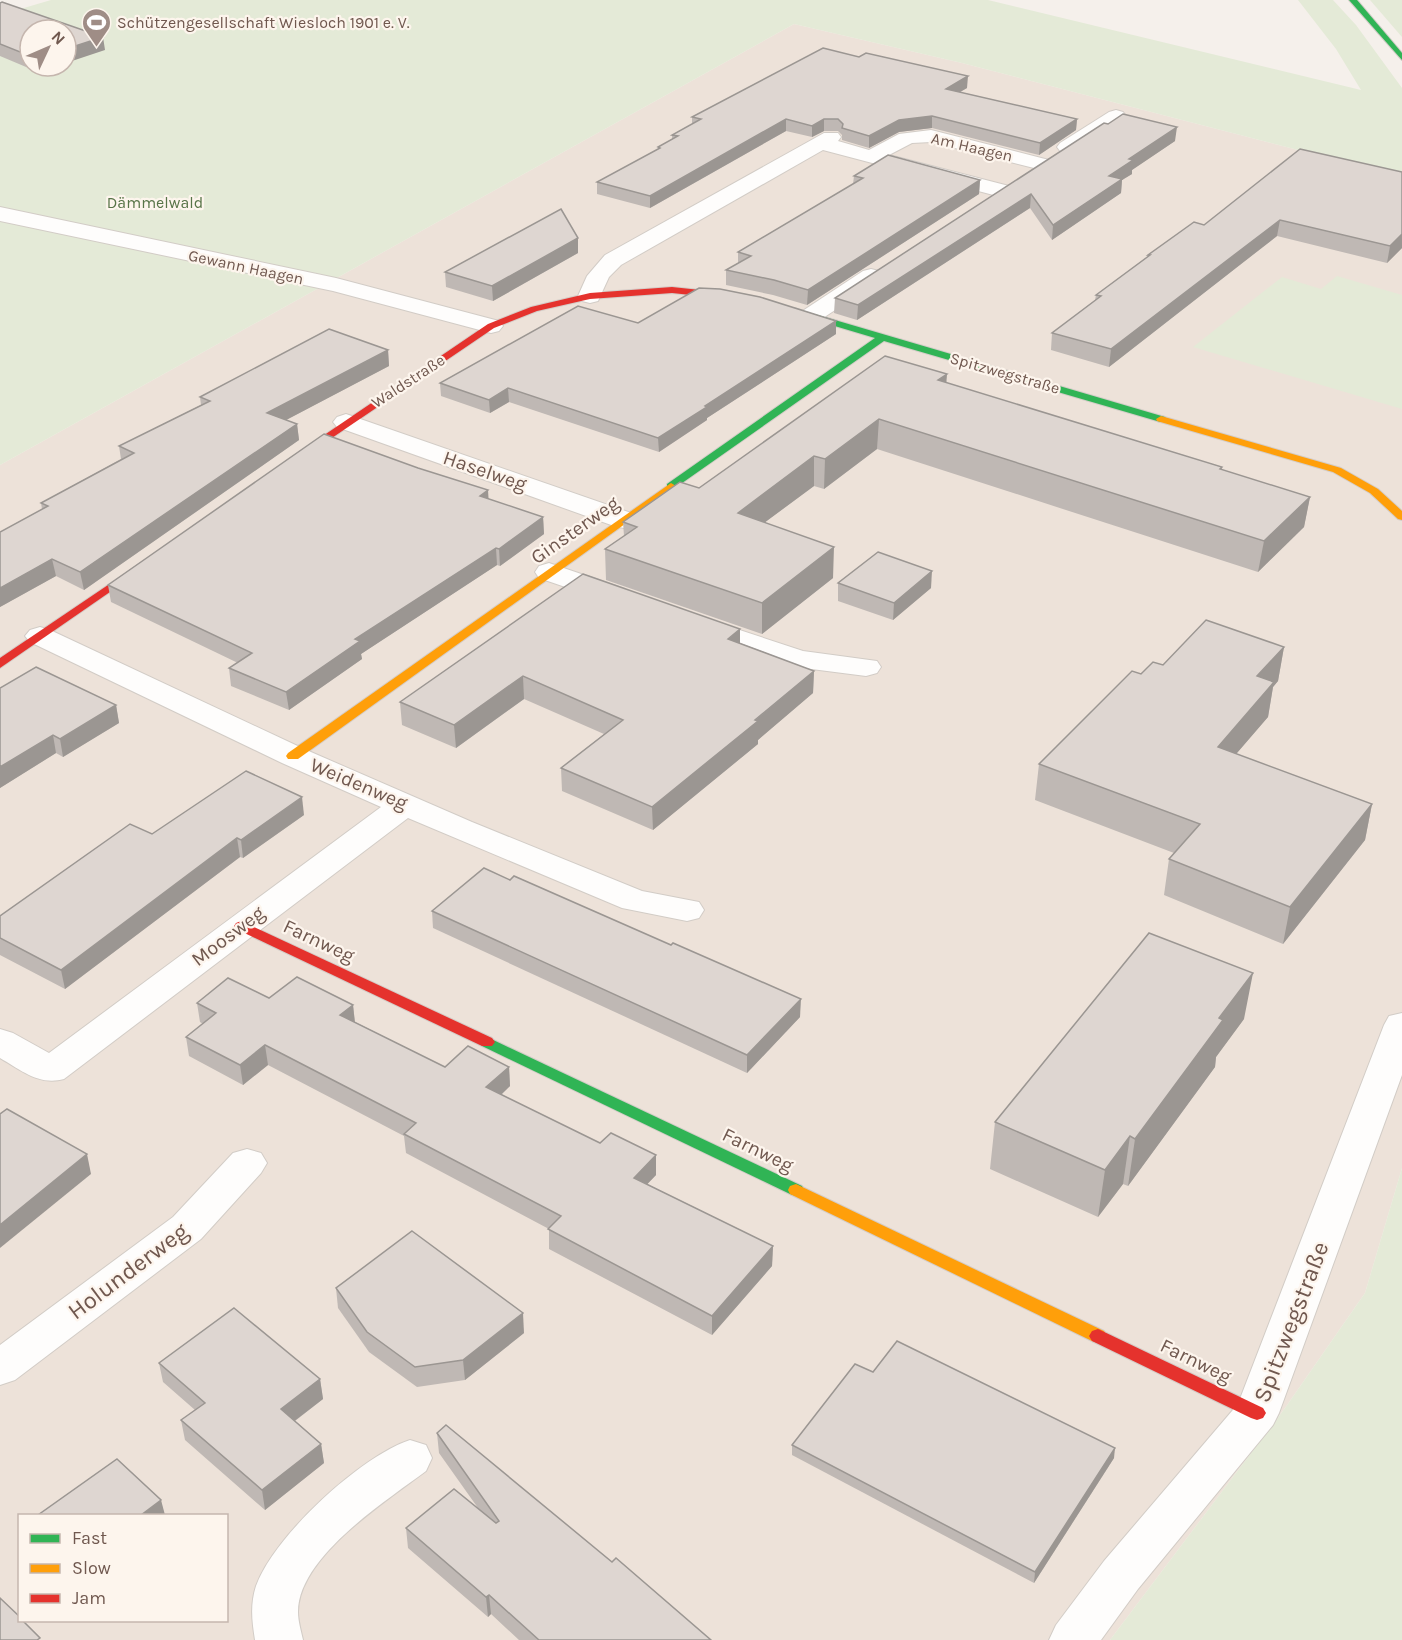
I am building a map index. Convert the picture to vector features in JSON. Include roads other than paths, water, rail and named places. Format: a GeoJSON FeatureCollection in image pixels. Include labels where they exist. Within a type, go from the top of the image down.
{"type":"FeatureCollection","features":[{"type":"Feature","properties":{"kind":"street"},"geometry":{"type":"LineString","coordinates":[[1353,0],[1402,58]]}},
{"type":"Feature","properties":{"kind":"street","name":"Am Haagen"},"geometry":{"type":"LineString","coordinates":[[981,204],[1116,116]]}},
{"type":"Feature","properties":{"kind":"street","name":"Am Haagen"},"geometry":{"type":"LineString","coordinates":[[871,157],[904,137],[915,135],[931,136],[1042,164]]}},
{"type":"Feature","properties":{"kind":"street"},"geometry":{"type":"LineString","coordinates":[[753,300],[720,293],[672,290],[590,296],[593,281],[600,271],[613,261],[826,140],[871,157],[1001,191]]}},
{"type":"Feature","properties":{"kind":"street","name":"Gewann Haagen"},"geometry":{"type":"LineString","coordinates":[[0,214],[336,285],[491,326]]}},
{"type":"Feature","properties":{"kind":"street"},"geometry":{"type":"LineString","coordinates":[[812,315],[891,263]]}},
{"type":"Feature","properties":{"kind":"street","name":"Waldstraße"},"geometry":{"type":"LineString","coordinates":[[279,469],[491,326],[534,309],[590,296]]}},
{"type":"Feature","properties":{"kind":"street","name":"Spitzwegstraße"},"geometry":{"type":"LineString","coordinates":[[783,308],[1337,470],[1374,491],[1402,516]]}},
{"type":"Feature","properties":{"kind":"street","name":"Ginsterweg"},"geometry":{"type":"LineString","coordinates":[[293,756],[881,338]]}},
{"type":"Feature","properties":{"kind":"street","name":"Haselweg"},"geometry":{"type":"LineString","coordinates":[[346,422],[624,520]]}},
{"type":"Feature","properties":{"kind":"street"},"geometry":{"type":"LineString","coordinates":[[0,664],[155,556]]}},
{"type":"Feature","properties":{"kind":"street"},"geometry":{"type":"LineString","coordinates":[[549,572],[635,603]]}},
{"type":"Feature","properties":{"kind":"street"},"geometry":{"type":"LineString","coordinates":[[668,614],[799,660],[866,667]]}},
{"type":"Feature","properties":{"kind":"street","name":"Weidenweg"},"geometry":{"type":"LineString","coordinates":[[40,636],[293,756],[460,829],[634,900],[687,910]]}},
{"type":"Feature","properties":{"kind":"street","name":"Moosweg"},"geometry":{"type":"LineString","coordinates":[[0,1042],[51,1070],[406,804]]}},
{"type":"Feature","properties":{"kind":"street","name":"Farnweg"},"geometry":{"type":"LineString","coordinates":[[241,926],[696,1141],[1257,1413]]}},
{"type":"Feature","properties":{"kind":"street","name":"Spitzwegstraße"},"geometry":{"type":"LineString","coordinates":[[1072,1640],[1121,1575],[1257,1413],[1402,1025]]}},
{"type":"Feature","properties":{"kind":"street","name":"Holunderweg"},"geometry":{"type":"LineString","coordinates":[[0,1368],[187,1228],[247,1163]]}},
{"type":"Feature","properties":{"kind":"street"},"geometry":{"type":"LineString","coordinates":[[279,1640],[273,1626],[277,1589],[297,1557],[332,1517],[410,1458]]}},
{"type":"Feature","properties":{"kind":"place","name":"Schützengesellschaft Wiesloch 1901 e. V."},"geometry":{"type":"Point","coordinates":[96,48]}},
{"type":"Feature","properties":{"kind":"park label","name":"Dämmelwald"},"geometry":{"type":"Point","coordinates":[155,202]}}]}
